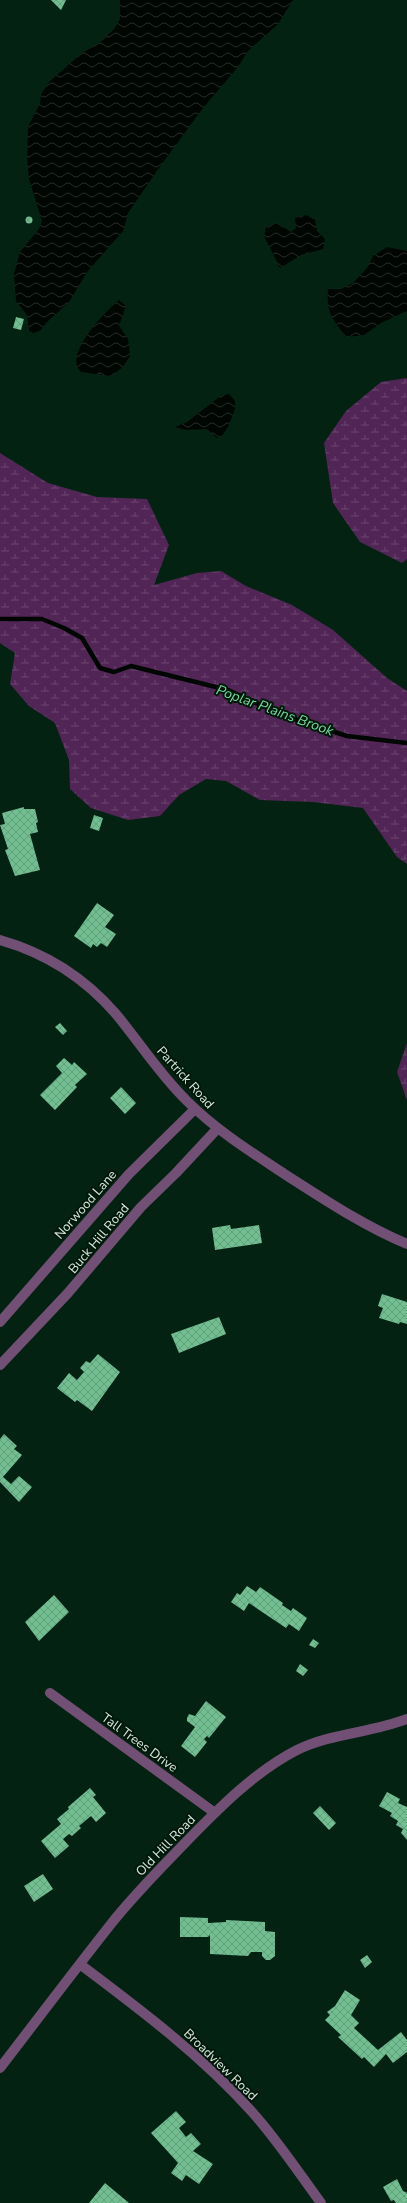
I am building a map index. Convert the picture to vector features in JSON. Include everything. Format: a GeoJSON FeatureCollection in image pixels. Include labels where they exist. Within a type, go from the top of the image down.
{"type":"FeatureCollection","features":[{"type":"Feature","properties":{"kind":"street","name":"Partrick Road"},"geometry":{"type":"LineString","coordinates":[[0,940],[37,954],[64,968],[81,980],[115,1013],[165,1078],[217,1129],[338,1208],[383,1233],[407,1244]]}},
{"type":"Feature","properties":{"kind":"street","name":"Norwood Lane"},"geometry":{"type":"LineString","coordinates":[[0,1322],[129,1174],[195,1109]]}},
{"type":"Feature","properties":{"kind":"street","name":"Buck Hill Road"},"geometry":{"type":"LineString","coordinates":[[0,1365],[68,1293],[141,1207],[176,1174],[217,1129]]}},
{"type":"Feature","properties":{"kind":"street","name":"Tall Trees Drive"},"geometry":{"type":"LineString","coordinates":[[50,1693],[216,1813]]}},
{"type":"Feature","properties":{"kind":"street","name":"Old Hill Road"},"geometry":{"type":"LineString","coordinates":[[0,2068],[127,1905],[216,1813],[261,1773],[297,1750],[326,1739],[377,1728],[407,1718]]}},
{"type":"Feature","properties":{"kind":"street","name":"Broadview Road"},"geometry":{"type":"LineString","coordinates":[[81,1965],[155,2021],[228,2088],[270,2134],[321,2203]]}},
{"type":"Feature","properties":{"kind":"green space"},"geometry":{"type":"Polygon","coordinates":[[[407,378],[407,559],[402,563],[360,542],[333,503],[324,443],[346,411],[381,382],[407,378]]]}},
{"type":"Feature","properties":{"kind":"green space"},"geometry":{"type":"Polygon","coordinates":[[[0,453],[48,483],[97,497],[147,499],[169,545],[154,585],[197,573],[221,571],[246,586],[292,605],[333,630],[387,678],[407,691],[407,864],[397,857],[363,808],[313,802],[260,800],[226,781],[206,779],[179,795],[160,816],[128,820],[91,808],[70,789],[69,760],[55,723],[29,706],[10,684],[15,653],[0,643],[0,453]]]}},
{"type":"Feature","properties":{"kind":"green space"},"geometry":{"type":"Polygon","coordinates":[[[407,1043],[407,1100],[397,1072],[407,1043]]]}},
{"type":"Feature","properties":{"kind":"water"},"geometry":{"type":"Polygon","coordinates":[[[120,0],[293,0],[278,24],[248,51],[238,67],[203,108],[128,213],[123,231],[87,272],[69,302],[47,322],[41,330],[34,333],[29,331],[27,315],[16,301],[14,274],[20,252],[39,229],[42,221],[29,179],[27,159],[28,127],[40,103],[41,94],[49,82],[81,54],[102,41],[114,29],[120,19],[120,0]]]}},
{"type":"Feature","properties":{"kind":"water"},"geometry":{"type":"Polygon","coordinates":[[[306,215],[315,220],[317,231],[325,239],[323,249],[301,255],[280,268],[264,236],[266,227],[277,223],[291,232],[296,228],[295,218],[306,215]]]}},
{"type":"Feature","properties":{"kind":"water"},"geometry":{"type":"Polygon","coordinates":[[[387,247],[407,251],[407,311],[381,323],[364,335],[347,337],[337,326],[329,310],[328,289],[341,289],[353,283],[367,268],[373,256],[387,247]]]}},
{"type":"Feature","properties":{"kind":"water"},"geometry":{"type":"Polygon","coordinates":[[[119,300],[126,306],[119,326],[128,339],[130,356],[123,367],[111,376],[81,372],[77,364],[77,355],[81,345],[96,323],[119,300]]]}},
{"type":"Feature","properties":{"kind":"water"},"geometry":{"type":"Polygon","coordinates":[[[229,394],[235,401],[235,409],[228,427],[221,437],[217,438],[207,429],[187,430],[175,427],[187,422],[222,395],[229,394]]]}},
{"type":"Feature","properties":{"kind":"building"},"geometry":{"type":"Polygon","coordinates":[[[51,0],[66,0],[61,10],[51,0]]]}},
{"type":"Feature","properties":{"kind":"building"},"geometry":{"type":"Polygon","coordinates":[[[29,216],[32,217],[32,223],[29,224],[26,223],[25,220],[26,217],[29,216]]]}},
{"type":"Feature","properties":{"kind":"building"},"geometry":{"type":"Polygon","coordinates":[[[16,317],[24,319],[21,330],[13,328],[16,317]]]}},
{"type":"Feature","properties":{"kind":"building"},"geometry":{"type":"Polygon","coordinates":[[[24,807],[24,809],[35,809],[38,822],[36,823],[38,832],[30,834],[40,870],[15,876],[5,850],[8,849],[0,825],[5,824],[2,813],[24,807]]]}},
{"type":"Feature","properties":{"kind":"building"},"geometry":{"type":"Polygon","coordinates":[[[94,815],[103,818],[99,831],[90,828],[94,815]]]}},
{"type":"Feature","properties":{"kind":"building"},"geometry":{"type":"Polygon","coordinates":[[[97,903],[114,915],[105,927],[116,934],[107,947],[101,943],[97,947],[93,944],[91,948],[74,936],[97,903]]]}},
{"type":"Feature","properties":{"kind":"building"},"geometry":{"type":"Polygon","coordinates":[[[60,1023],[67,1031],[63,1035],[55,1027],[60,1023]]]}},
{"type":"Feature","properties":{"kind":"building"},"geometry":{"type":"Polygon","coordinates":[[[64,1058],[72,1065],[74,1062],[87,1074],[75,1085],[77,1087],[55,1110],[40,1095],[62,1073],[56,1066],[64,1058]]]}},
{"type":"Feature","properties":{"kind":"building"},"geometry":{"type":"Polygon","coordinates":[[[121,1087],[136,1103],[125,1114],[110,1098],[121,1087]]]}},
{"type":"Feature","properties":{"kind":"building"},"geometry":{"type":"Polygon","coordinates":[[[230,1225],[231,1229],[259,1225],[262,1243],[215,1250],[212,1228],[230,1225]]]}},
{"type":"Feature","properties":{"kind":"building"},"geometry":{"type":"Polygon","coordinates":[[[382,1294],[407,1302],[407,1324],[400,1322],[399,1324],[379,1318],[383,1308],[378,1306],[382,1294]]]}},
{"type":"Feature","properties":{"kind":"building"},"geometry":{"type":"Polygon","coordinates":[[[219,1317],[226,1334],[179,1353],[171,1334],[219,1317]]]}},
{"type":"Feature","properties":{"kind":"building"},"geometry":{"type":"Polygon","coordinates":[[[98,1354],[120,1372],[92,1411],[77,1400],[75,1402],[57,1388],[69,1373],[77,1380],[84,1372],[80,1368],[86,1361],[90,1363],[98,1354]]]}},
{"type":"Feature","properties":{"kind":"building"},"geometry":{"type":"Polygon","coordinates":[[[4,1434],[17,1446],[14,1449],[22,1455],[3,1477],[11,1484],[19,1476],[32,1487],[19,1502],[0,1482],[0,1439],[4,1434]]]}},
{"type":"Feature","properties":{"kind":"building"},"geometry":{"type":"Polygon","coordinates":[[[247,1586],[256,1592],[260,1587],[283,1603],[282,1605],[291,1611],[293,1608],[307,1618],[299,1631],[289,1624],[286,1628],[249,1603],[244,1611],[231,1602],[237,1593],[240,1595],[247,1586]]]}},
{"type":"Feature","properties":{"kind":"building"},"geometry":{"type":"Polygon","coordinates":[[[54,1595],[69,1612],[39,1641],[25,1622],[54,1595]]]}},
{"type":"Feature","properties":{"kind":"building"},"geometry":{"type":"Polygon","coordinates":[[[313,1639],[319,1643],[315,1648],[309,1645],[313,1639]]]}},
{"type":"Feature","properties":{"kind":"building"},"geometry":{"type":"Polygon","coordinates":[[[300,1664],[308,1670],[303,1676],[296,1671],[300,1664]]]}},
{"type":"Feature","properties":{"kind":"building"},"geometry":{"type":"Polygon","coordinates":[[[206,1701],[226,1717],[209,1738],[207,1736],[204,1739],[207,1742],[195,1757],[181,1746],[195,1727],[187,1721],[189,1714],[195,1716],[206,1701]]]}},
{"type":"Feature","properties":{"kind":"building"},"geometry":{"type":"Polygon","coordinates":[[[90,1788],[96,1795],[93,1797],[106,1813],[96,1822],[91,1816],[79,1826],[81,1828],[72,1836],[69,1834],[63,1839],[69,1846],[55,1858],[41,1841],[61,1824],[57,1819],[69,1809],[68,1807],[90,1788]]]}},
{"type":"Feature","properties":{"kind":"building"},"geometry":{"type":"Polygon","coordinates":[[[387,1792],[400,1799],[398,1803],[407,1807],[407,1840],[401,1833],[403,1829],[396,1825],[398,1821],[390,1816],[392,1813],[379,1806],[387,1792]]]}},
{"type":"Feature","properties":{"kind":"building"},"geometry":{"type":"Polygon","coordinates":[[[320,1806],[336,1823],[329,1830],[313,1813],[320,1806]]]}},
{"type":"Feature","properties":{"kind":"building"},"geometry":{"type":"Polygon","coordinates":[[[43,1874],[53,1889],[34,1902],[24,1886],[43,1874]]]}},
{"type":"Feature","properties":{"kind":"building"},"geometry":{"type":"Polygon","coordinates":[[[180,1917],[208,1918],[208,1923],[226,1922],[226,1920],[265,1922],[265,1931],[275,1932],[275,1956],[270,1960],[266,1960],[262,1956],[262,1952],[251,1952],[248,1956],[210,1954],[210,1935],[208,1937],[180,1937],[180,1917]]]}},
{"type":"Feature","properties":{"kind":"building"},"geometry":{"type":"Polygon","coordinates":[[[367,1955],[372,1962],[365,1968],[360,1960],[367,1955]]]}},
{"type":"Feature","properties":{"kind":"building"},"geometry":{"type":"Polygon","coordinates":[[[345,1990],[360,2000],[351,2015],[359,2023],[354,2028],[378,2050],[401,2032],[407,2040],[407,2052],[393,2063],[386,2054],[374,2067],[364,2057],[362,2059],[338,2037],[341,2035],[325,2020],[330,2015],[327,2012],[335,2006],[345,1990]]]}},
{"type":"Feature","properties":{"kind":"building"},"geometry":{"type":"Polygon","coordinates":[[[176,2111],[186,2122],[179,2128],[186,2137],[191,2133],[201,2144],[193,2151],[213,2164],[199,2184],[186,2175],[182,2181],[171,2173],[178,2163],[151,2133],[176,2111]]]}},
{"type":"Feature","properties":{"kind":"building"},"geometry":{"type":"Polygon","coordinates":[[[397,2179],[403,2191],[407,2193],[407,2203],[396,2203],[394,2200],[391,2201],[383,2187],[397,2179]]]}},
{"type":"Feature","properties":{"kind":"building"},"geometry":{"type":"Polygon","coordinates":[[[105,2183],[129,2203],[89,2203],[105,2183]]]}},
{"type":"Feature","properties":{"kind":"waterway","name":"Poplar Plains Brook"},"geometry":{"type":"LineString","coordinates":[[0,619],[42,619],[64,628],[82,638],[100,668],[114,672],[131,666],[228,690],[282,715],[347,736],[407,743]]}}]}
